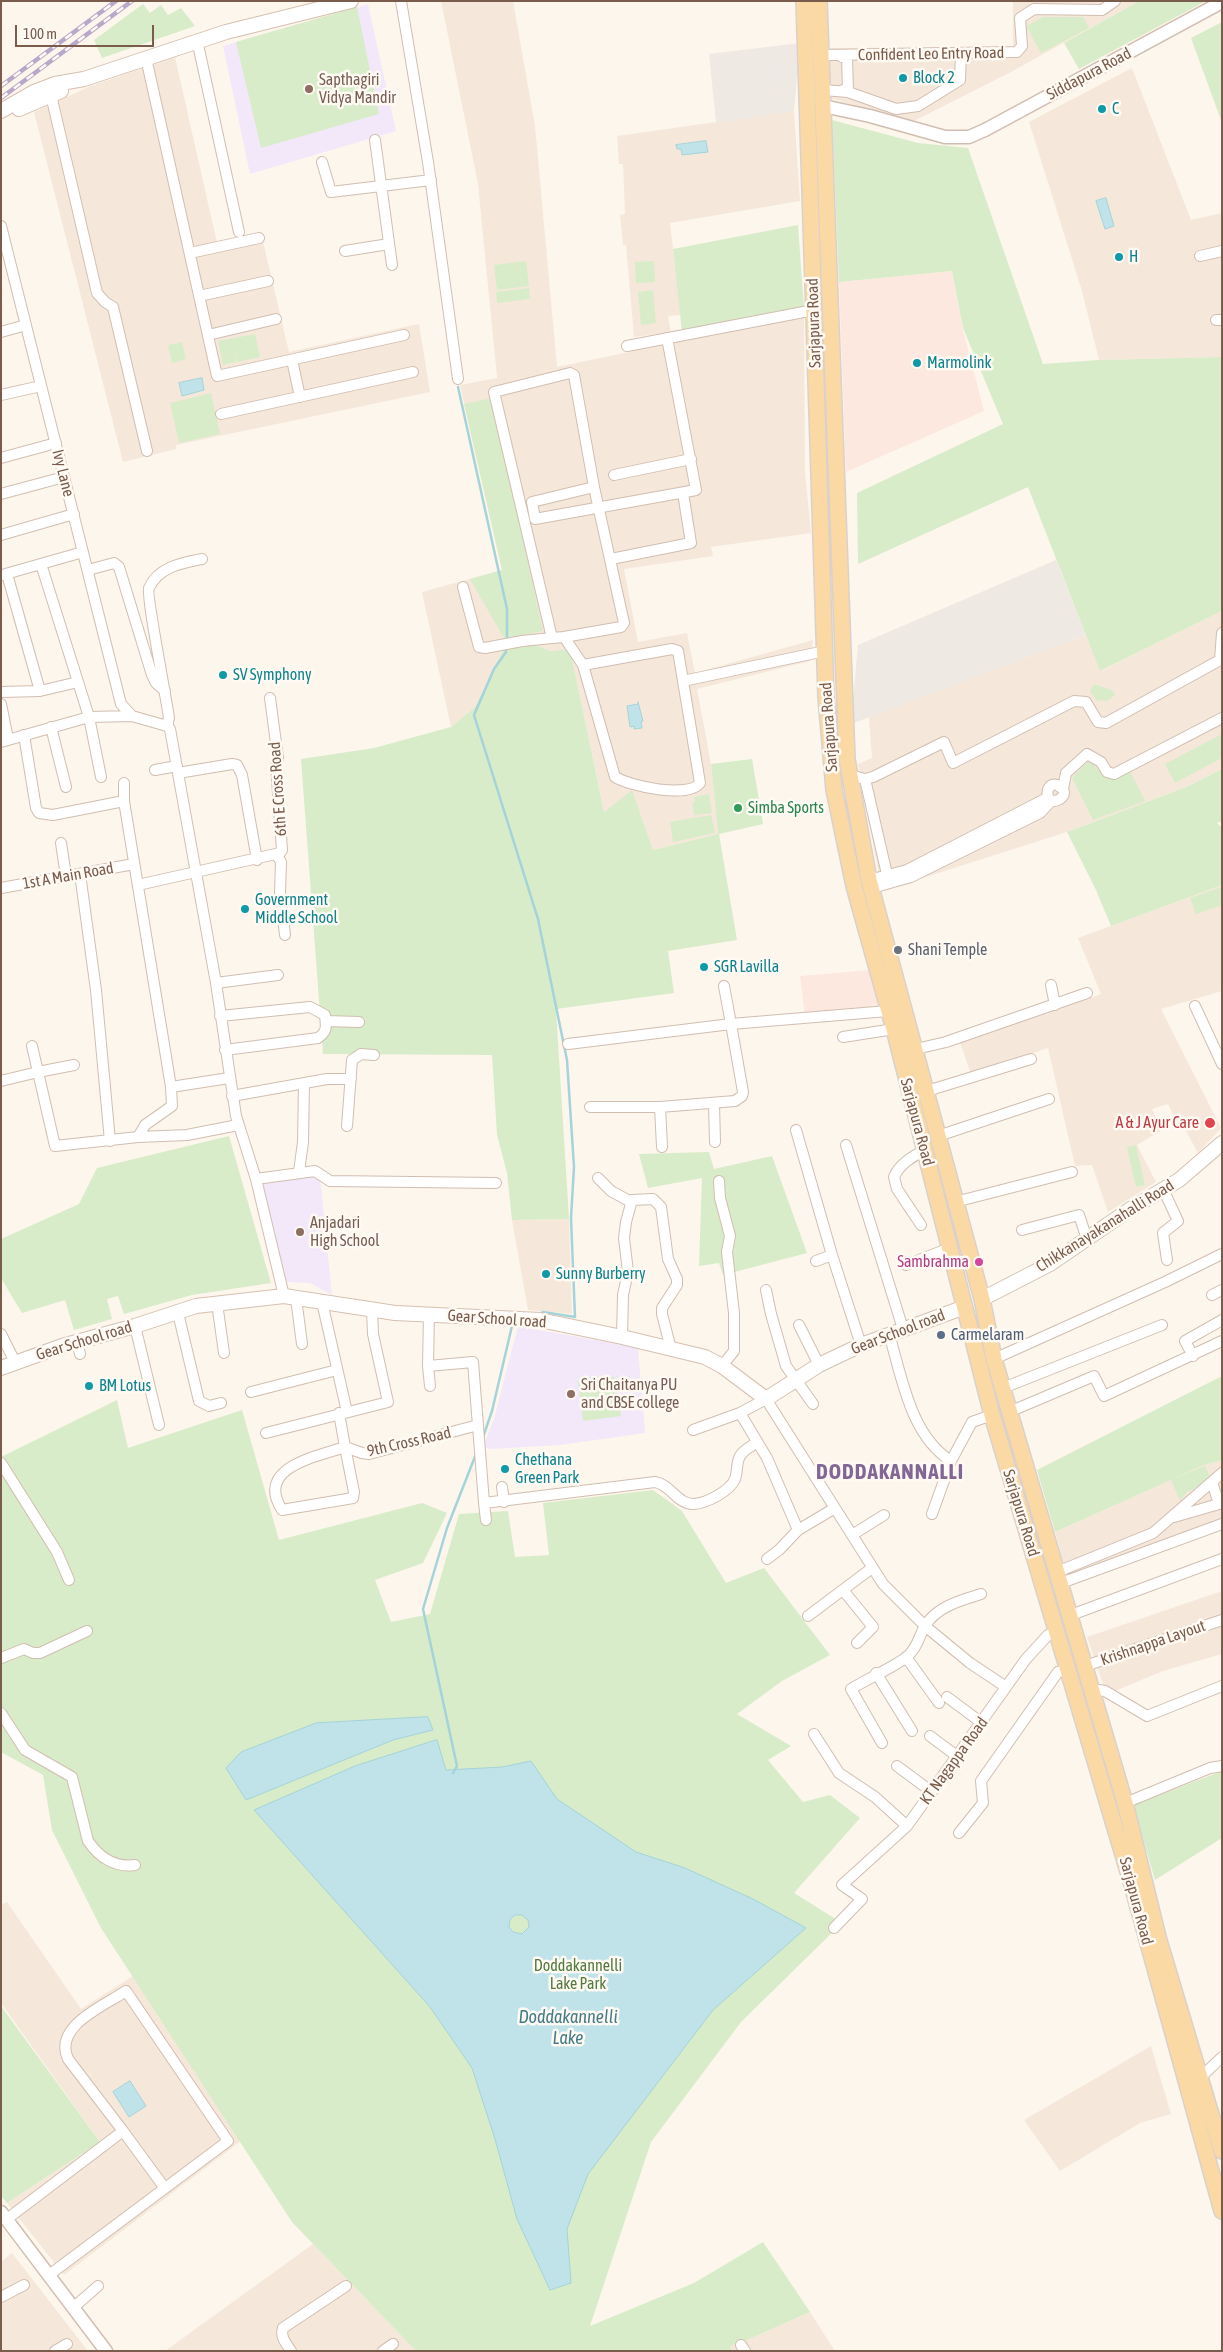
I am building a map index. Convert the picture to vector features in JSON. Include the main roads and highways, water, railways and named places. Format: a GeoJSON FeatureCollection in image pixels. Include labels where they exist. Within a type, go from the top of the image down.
{"type":"FeatureCollection","features":[{"type":"Feature","properties":{"kind":"main road"},"geometry":{"type":"LineString","coordinates":[[1,115],[10,114],[84,79],[197,40],[351,1]]}},
{"type":"Feature","properties":{"kind":"main road","name":"Sarjapura Road"},"geometry":{"type":"LineString","coordinates":[[804,1],[825,651],[830,755],[835,800],[854,886],[894,1030],[992,1415],[1068,1669],[1201,2077],[1222,2152]]}},
{"type":"Feature","properties":{"kind":"main road","name":"Sarjapura Road"},"geometry":{"type":"LineString","coordinates":[[819,1],[835,56],[836,91],[823,106],[839,577],[849,775],[871,884],[982,1299],[994,1358],[1125,1803],[1144,1906],[1222,2211]]}},
{"type":"Feature","properties":{"kind":"main road"},"geometry":{"type":"LineString","coordinates":[[1,111],[34,92],[55,84],[84,79]]}},
{"type":"Feature","properties":{"kind":"main road"},"geometry":{"type":"LineString","coordinates":[[812,249],[829,249]]}},
{"type":"Feature","properties":{"kind":"main road","name":"Chikkanayakanahalli Road"},"geometry":{"type":"LineString","coordinates":[[982,1299],[1050,1264],[1179,1180],[1222,1144]]}},
{"type":"Feature","properties":{"kind":"main road","name":"Gear School road"},"geometry":{"type":"LineString","coordinates":[[1,1368],[15,1362],[78,1348],[135,1326],[196,1306],[290,1297],[372,1310],[527,1319],[622,1337],[705,1357],[722,1366],[766,1399],[819,1365],[860,1345],[965,1307]]}},
{"type":"Feature","properties":{"kind":"water"},"geometry":{"type":"Polygon","coordinates":[[[706,141],[708,152],[682,155],[681,149],[677,149],[676,145],[706,141]]]}},
{"type":"Feature","properties":{"kind":"water"},"geometry":{"type":"Polygon","coordinates":[[[1106,198],[1114,226],[1105,229],[1096,201],[1106,198]]]}},
{"type":"Feature","properties":{"kind":"water"},"geometry":{"type":"Polygon","coordinates":[[[202,378],[204,390],[182,396],[179,383],[202,378]]]}},
{"type":"Feature","properties":{"kind":"water"},"geometry":{"type":"Polygon","coordinates":[[[638,702],[643,721],[641,722],[642,728],[634,729],[634,726],[630,727],[627,706],[638,704],[638,702]]]}},
{"type":"Feature","properties":{"kind":"water"},"geometry":{"type":"Polygon","coordinates":[[[428,1717],[433,1730],[393,1740],[246,1800],[226,1768],[241,1752],[316,1723],[428,1717]]]}},
{"type":"Feature","properties":{"kind":"water","name":"Doddakannelli Lake"},"geometry":{"type":"Polygon","coordinates":[[[437,1740],[446,1770],[502,1767],[531,1761],[557,1799],[636,1852],[685,1868],[753,1899],[806,1928],[713,2010],[588,2174],[567,2229],[571,2283],[550,2290],[517,2219],[495,2139],[472,2068],[430,2007],[254,1810],[355,1766],[437,1740]],[[515,1915],[510,1920],[509,1927],[513,1932],[522,1934],[529,1927],[528,1920],[522,1915],[515,1915]]]}},
{"type":"Feature","properties":{"kind":"water"},"geometry":{"type":"Polygon","coordinates":[[[130,2081],[146,2106],[129,2117],[113,2092],[130,2081]]]}},
{"type":"Feature","properties":{"kind":"waterway"},"geometry":{"type":"LineString","coordinates":[[458,387],[507,609],[507,640]]}},
{"type":"Feature","properties":{"kind":"waterway"},"geometry":{"type":"LineString","coordinates":[[506,646],[506,652],[494,669],[474,715],[538,919],[567,1060],[574,1167],[571,1218],[575,1317],[543,1312],[539,1314]]}},
{"type":"Feature","properties":{"kind":"waterway"},"geometry":{"type":"LineString","coordinates":[[483,1437],[492,1411],[512,1326],[516,1324]]}},
{"type":"Feature","properties":{"kind":"waterway"},"geometry":{"type":"LineString","coordinates":[[453,1773],[457,1766],[423,1609],[447,1528],[476,1454]]}},
{"type":"Feature","properties":{"kind":"railway"},"geometry":{"type":"LineString","coordinates":[[1,86],[116,1]]}},
{"type":"Feature","properties":{"kind":"railway"},"geometry":{"type":"LineString","coordinates":[[1,98],[132,1]]}},
{"type":"Feature","properties":{"kind":"place","name":"Block 2"},"geometry":{"type":"Point","coordinates":[903,78]}},
{"type":"Feature","properties":{"kind":"place","name":"Sapthagiri Vidya Mandir"},"geometry":{"type":"Point","coordinates":[309,89]}},
{"type":"Feature","properties":{"kind":"place","name":"C"},"geometry":{"type":"Point","coordinates":[1102,109]}},
{"type":"Feature","properties":{"kind":"place","name":"H"},"geometry":{"type":"Point","coordinates":[1119,257]}},
{"type":"Feature","properties":{"kind":"place","name":"Marmolink"},"geometry":{"type":"Point","coordinates":[917,363]}},
{"type":"Feature","properties":{"kind":"place","name":"SV Symphony"},"geometry":{"type":"Point","coordinates":[223,675]}},
{"type":"Feature","properties":{"kind":"place","name":"Simba Sports"},"geometry":{"type":"Point","coordinates":[738,808]}},
{"type":"Feature","properties":{"kind":"place","name":"Government Middle School"},"geometry":{"type":"Point","coordinates":[245,909]}},
{"type":"Feature","properties":{"kind":"place","name":"Shani Temple"},"geometry":{"type":"Point","coordinates":[898,950]}},
{"type":"Feature","properties":{"kind":"place","name":"SGR Lavilla"},"geometry":{"type":"Point","coordinates":[704,967]}},
{"type":"Feature","properties":{"kind":"place","name":"A & J Ayur Care"},"geometry":{"type":"Point","coordinates":[1210,1123]}},
{"type":"Feature","properties":{"kind":"place","name":"Anjadari High School"},"geometry":{"type":"Point","coordinates":[300,1232]}},
{"type":"Feature","properties":{"kind":"place","name":"Sambrahma"},"geometry":{"type":"Point","coordinates":[979,1262]}},
{"type":"Feature","properties":{"kind":"place","name":"Sunny Burberry"},"geometry":{"type":"Point","coordinates":[546,1274]}},
{"type":"Feature","properties":{"kind":"place","name":"Carmelaram"},"geometry":{"type":"Point","coordinates":[941,1335]}},
{"type":"Feature","properties":{"kind":"place","name":"BM Lotus"},"geometry":{"type":"Point","coordinates":[89,1386]}},
{"type":"Feature","properties":{"kind":"place","name":"Sri Chaitanya PU and CBSE college"},"geometry":{"type":"Point","coordinates":[571,1394]}},
{"type":"Feature","properties":{"kind":"place","name":"Chethana Green Park"},"geometry":{"type":"Point","coordinates":[505,1469]}},
{"type":"Feature","properties":{"kind":"district","name":"DODDAKANNALLI"},"geometry":{"type":"Point","coordinates":[890,1472]}},
{"type":"Feature","properties":{"kind":"park label","name":"Doddakannelli Lake Park"},"geometry":{"type":"Point","coordinates":[578,1975]}}]}
